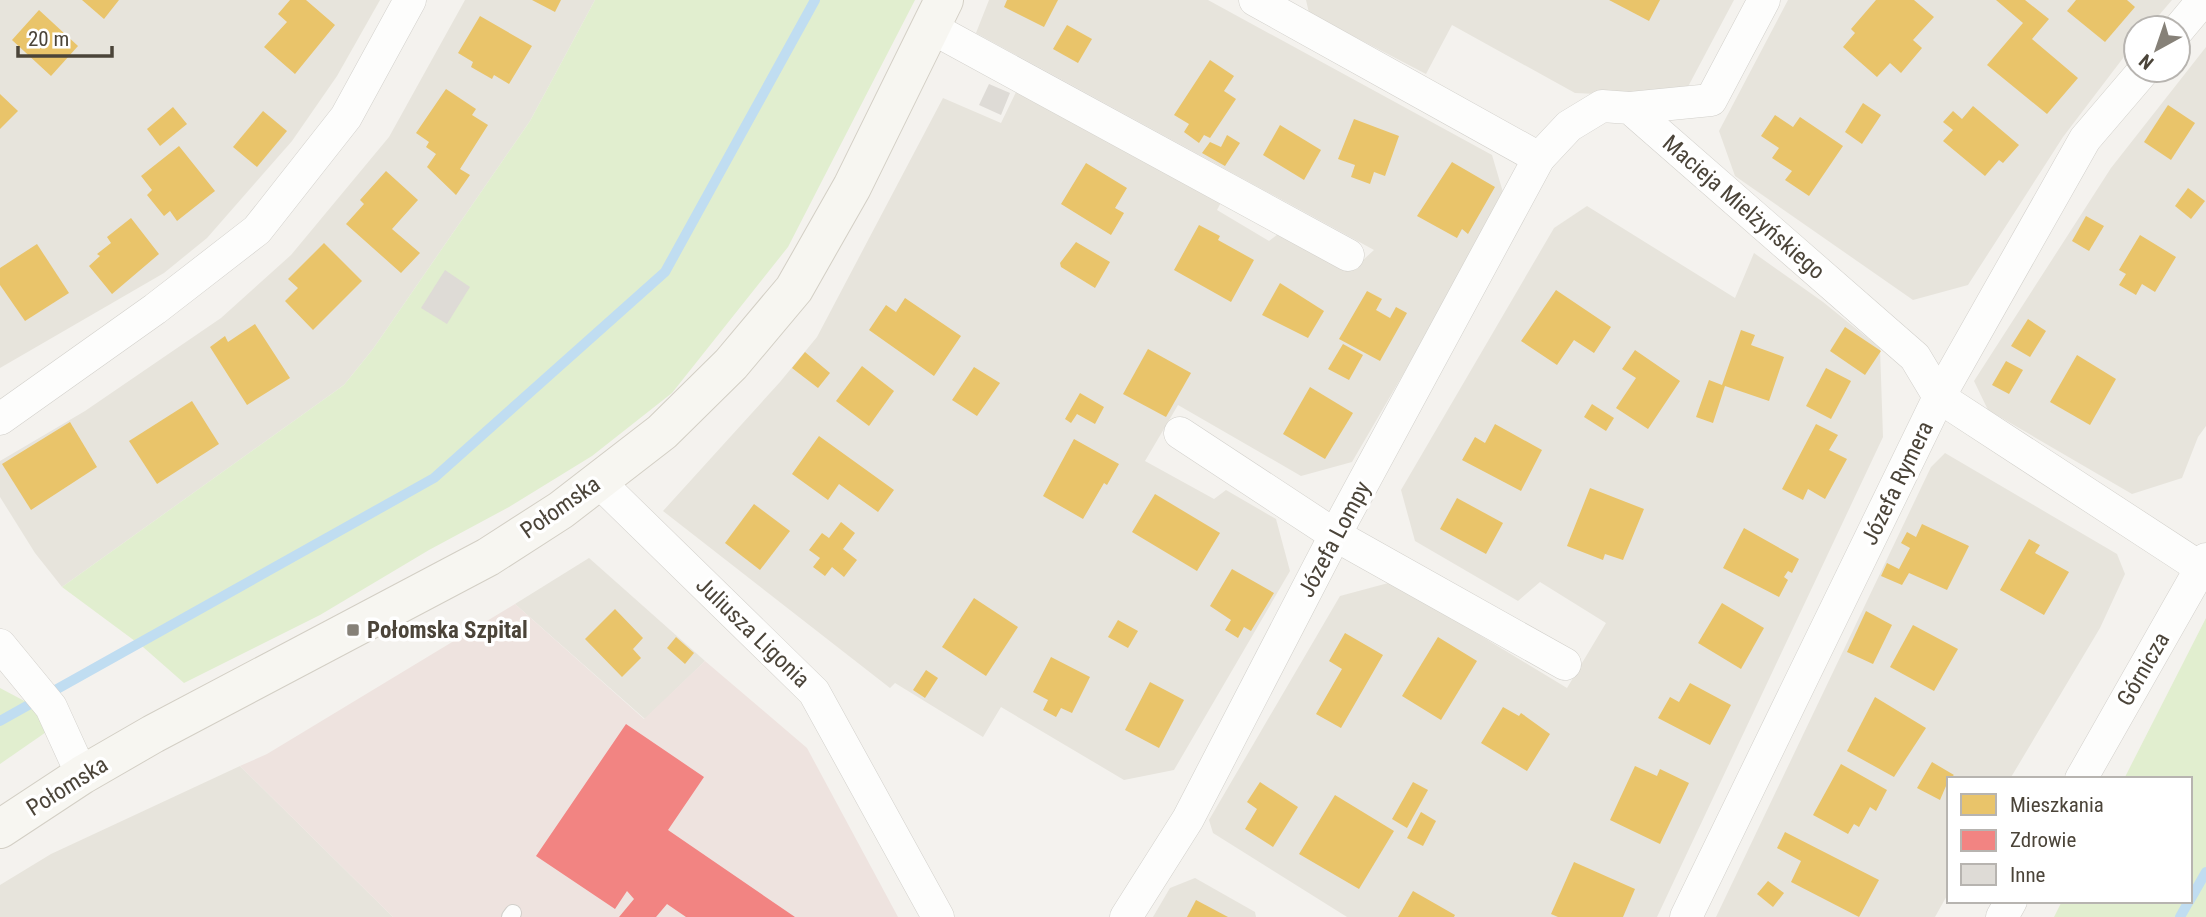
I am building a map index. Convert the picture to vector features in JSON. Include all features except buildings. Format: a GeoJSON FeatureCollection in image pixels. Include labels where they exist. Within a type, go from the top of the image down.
{"type":"FeatureCollection","features":[{"type":"Feature","properties":{"kind":"street"},"geometry":{"type":"LineString","coordinates":[[0,419],[155,309],[257,230],[346,117],[410,0]]}},
{"type":"Feature","properties":{"kind":"street"},"geometry":{"type":"LineString","coordinates":[[1274,4],[1539,158],[1569,126],[1602,106],[1630,108],[1711,100],[1764,0]]}},
{"type":"Feature","properties":{"kind":"street"},"geometry":{"type":"LineString","coordinates":[[2191,14],[2203,0]]}},
{"type":"Feature","properties":{"kind":"street"},"geometry":{"type":"LineString","coordinates":[[937,14],[1348,255]]}},
{"type":"Feature","properties":{"kind":"street","name":"Połomska"},"geometry":{"type":"LineString","coordinates":[[0,829],[82,775],[488,557],[598,481],[662,432],[731,364],[794,289],[852,187],[937,14]]}},
{"type":"Feature","properties":{"kind":"street","name":"Józefa Rymera"},"geometry":{"type":"LineString","coordinates":[[1686,917],[1939,397],[2085,139],[2132,84]]}},
{"type":"Feature","properties":{"kind":"street","name":"Macieja Mielżyńskiego"},"geometry":{"type":"LineString","coordinates":[[1630,108],[1915,357],[1939,397],[2204,563]]}},
{"type":"Feature","properties":{"kind":"street","name":"Józefa Lompy"},"geometry":{"type":"LineString","coordinates":[[1126,917],[1188,819],[1335,535],[1539,158]]}},
{"type":"Feature","properties":{"kind":"street"},"geometry":{"type":"LineString","coordinates":[[1180,433],[1335,535],[1565,664]]}},
{"type":"Feature","properties":{"kind":"street","name":"Juliusza Ligonia"},"geometry":{"type":"LineString","coordinates":[[598,481],[814,692],[939,917]]}},
{"type":"Feature","properties":{"kind":"street","name":"Górnicza"},"geometry":{"type":"LineString","coordinates":[[2082,777],[2204,563]]}},
{"type":"Feature","properties":{"kind":"street"},"geometry":{"type":"LineString","coordinates":[[0,645],[51,707],[82,775]]}},
{"type":"Feature","properties":{"kind":"shaded area"},"geometry":{"type":"Polygon","coordinates":[[[0,0],[380,0],[337,76],[292,141],[207,238],[164,273],[0,368],[0,0]]]}},
{"type":"Feature","properties":{"kind":"shaded area"},"geometry":{"type":"Polygon","coordinates":[[[465,0],[595,0],[530,121],[373,349],[344,385],[62,587],[35,553],[0,497],[0,461],[85,411],[221,318],[291,255],[389,137],[465,0]]]}},
{"type":"Feature","properties":{"kind":"shaded area"},"geometry":{"type":"Polygon","coordinates":[[[989,0],[1208,0],[1492,155],[1505,199],[1352,462],[1301,476],[1178,405],[1145,461],[1214,499],[1226,490],[1276,519],[1290,571],[1174,770],[1124,780],[1001,707],[983,737],[895,683],[890,688],[663,511],[780,382],[817,337],[943,98],[1001,123],[1020,84],[1226,193],[1217,210],[1269,241],[1282,231],[1351,271],[1374,250],[976,33],[989,0]]]}},
{"type":"Feature","properties":{"kind":"shaded area"},"geometry":{"type":"Polygon","coordinates":[[[1306,0],[1734,0],[1682,98],[1575,93],[1452,25],[1426,74],[1309,13],[1306,0]]]}},
{"type":"Feature","properties":{"kind":"shaded area"},"geometry":{"type":"Polygon","coordinates":[[[1788,0],[2172,0],[2160,14],[2122,14],[2122,59],[2063,137],[1968,285],[1913,300],[1735,176],[1719,131],[1788,0]]]}},
{"type":"Feature","properties":{"kind":"shaded area"},"geometry":{"type":"Polygon","coordinates":[[[2206,47],[2206,426],[2198,437],[2182,478],[2132,494],[1988,410],[1974,381],[2111,168],[2177,84],[2192,84],[2192,65],[2206,47]]]}},
{"type":"Feature","properties":{"kind":"shaded area"},"geometry":{"type":"Polygon","coordinates":[[[1587,206],[1735,298],[1754,253],[1823,302],[1880,348],[1883,437],[1657,917],[1347,917],[1213,833],[1209,820],[1340,596],[1392,582],[1567,688],[1606,623],[1540,582],[1518,601],[1415,541],[1401,490],[1554,228],[1587,206]]]}},
{"type":"Feature","properties":{"kind":"shaded area"},"geometry":{"type":"Polygon","coordinates":[[[1945,453],[2117,554],[2125,574],[2100,628],[2011,777],[1947,777],[1947,896],[1935,917],[1716,917],[1931,467],[1945,453]]]}},
{"type":"Feature","properties":{"kind":"shaded area"},"geometry":{"type":"Polygon","coordinates":[[[589,558],[705,661],[645,719],[515,604],[589,558]]]}},
{"type":"Feature","properties":{"kind":"shaded area"},"geometry":{"type":"Polygon","coordinates":[[[515,604],[644,719],[705,661],[807,748],[898,917],[393,917],[240,766],[267,754],[515,604]]]}},
{"type":"Feature","properties":{"kind":"shaded area"},"geometry":{"type":"Polygon","coordinates":[[[240,766],[393,917],[0,917],[0,885],[51,854],[240,766]]]}},
{"type":"Feature","properties":{"kind":"shaded area"},"geometry":{"type":"Polygon","coordinates":[[[1195,878],[1255,912],[1256,917],[1153,917],[1170,888],[1195,878]]]}},
{"type":"Feature","properties":{"kind":"green space"},"geometry":{"type":"Polygon","coordinates":[[[595,0],[915,0],[788,247],[672,393],[592,456],[509,507],[429,550],[320,615],[184,683],[143,647],[62,587],[344,385],[373,349],[530,121],[595,0]]]}},
{"type":"Feature","properties":{"kind":"green space"},"geometry":{"type":"Polygon","coordinates":[[[2206,618],[2206,917],[2054,917],[2061,903],[2192,903],[2192,777],[2125,777],[2206,618]]]}},
{"type":"Feature","properties":{"kind":"green space"},"geometry":{"type":"Polygon","coordinates":[[[0,688],[62,721],[0,764],[0,688]]]}},
{"type":"Feature","properties":{"kind":"waterway"},"geometry":{"type":"LineString","coordinates":[[0,721],[434,478],[665,272],[815,0]]}},
{"type":"Feature","properties":{"kind":"waterway"},"geometry":{"type":"LineString","coordinates":[[2192,896],[2206,872]]}},
{"type":"Feature","properties":{"kind":"waterway"},"geometry":{"type":"LineString","coordinates":[[2180,917],[2188,903]]}},
{"type":"Feature","properties":{"kind":"place","name":"Połomska Szpital"},"geometry":{"type":"Point","coordinates":[353,630]}}]}
